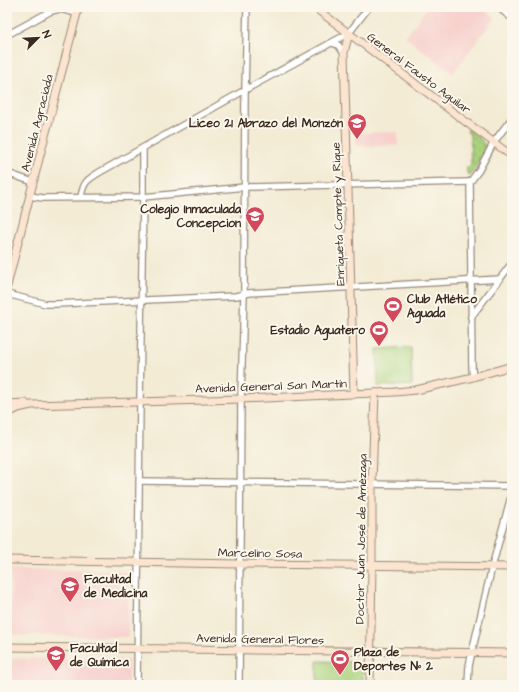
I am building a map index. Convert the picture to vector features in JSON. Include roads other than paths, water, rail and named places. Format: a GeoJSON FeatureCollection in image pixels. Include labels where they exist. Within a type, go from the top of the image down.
{"type":"FeatureCollection","features":[{"type":"Feature","properties":{"kind":"street"},"geometry":{"type":"LineString","coordinates":[[239,685],[241,398],[244,294],[247,7]]}},
{"type":"Feature","properties":{"kind":"street","name":"General Fausto Aguilar"},"geometry":{"type":"LineString","coordinates":[[314,7],[512,156]]}},
{"type":"Feature","properties":{"kind":"street"},"geometry":{"type":"LineString","coordinates":[[81,197],[82,189],[90,178],[349,33],[370,7]]}},
{"type":"Feature","properties":{"kind":"street"},"geometry":{"type":"LineString","coordinates":[[498,7],[512,18]]}},
{"type":"Feature","properties":{"kind":"street"},"geometry":{"type":"LineString","coordinates":[[7,35],[51,11],[60,9],[78,9]]}},
{"type":"Feature","properties":{"kind":"street","name":"Avenida Agraciada"},"geometry":{"type":"LineString","coordinates":[[7,286],[78,9]]}},
{"type":"Feature","properties":{"kind":"street","name":"Enriqueta Compte y Rique"},"geometry":{"type":"LineString","coordinates":[[349,33],[344,53],[354,394]]}},
{"type":"Feature","properties":{"kind":"street"},"geometry":{"type":"LineString","coordinates":[[332,43],[338,44],[344,53]]}},
{"type":"Feature","properties":{"kind":"street"},"geometry":{"type":"LineString","coordinates":[[473,377],[470,182],[494,142],[512,118]]}},
{"type":"Feature","properties":{"kind":"street"},"geometry":{"type":"LineString","coordinates":[[137,685],[143,197],[142,148]]}},
{"type":"Feature","properties":{"kind":"street"},"geometry":{"type":"LineString","coordinates":[[7,173],[33,182]]}},
{"type":"Feature","properties":{"kind":"street"},"geometry":{"type":"LineString","coordinates":[[30,196],[43,198],[143,197],[245,187],[470,182]]}},
{"type":"Feature","properties":{"kind":"street"},"geometry":{"type":"LineString","coordinates":[[471,318],[512,263]]}},
{"type":"Feature","properties":{"kind":"street"},"geometry":{"type":"LineString","coordinates":[[7,294],[46,304],[236,296],[250,293],[500,279]]}},
{"type":"Feature","properties":{"kind":"street","name":"Avenida General San Martín"},"geometry":{"type":"LineString","coordinates":[[7,414],[18,408],[31,405],[354,394],[416,390],[511,367]]}},
{"type":"Feature","properties":{"kind":"street","name":"Doctor Juan José de Amézaga"},"geometry":{"type":"LineString","coordinates":[[370,685],[372,484],[375,393]]}},
{"type":"Feature","properties":{"kind":"street","name":"Avenida General San Martín"},"geometry":{"type":"LineString","coordinates":[[7,404],[24,403],[31,405]]}},
{"type":"Feature","properties":{"kind":"street"},"geometry":{"type":"LineString","coordinates":[[140,481],[512,486]]}},
{"type":"Feature","properties":{"kind":"street"},"geometry":{"type":"LineString","coordinates":[[468,685],[469,666],[472,652],[492,567],[512,493]]}},
{"type":"Feature","properties":{"kind":"street","name":"Marcelino Sosa"},"geometry":{"type":"LineString","coordinates":[[7,560],[512,567]]}},
{"type":"Feature","properties":{"kind":"street","name":"Avenida General Flores"},"geometry":{"type":"LineString","coordinates":[[7,647],[512,653]]}},
{"type":"Feature","properties":{"kind":"place","name":"Liceo 21 Abrazo del Monzón"},"geometry":{"type":"Point","coordinates":[357,140]}},
{"type":"Feature","properties":{"kind":"place","name":"Colegio Inmaculada Concepcion"},"geometry":{"type":"Point","coordinates":[255,233]}},
{"type":"Feature","properties":{"kind":"place","name":"Club Atlético Aguada"},"geometry":{"type":"Point","coordinates":[393,323]}},
{"type":"Feature","properties":{"kind":"place","name":"Estadio Aguatero"},"geometry":{"type":"Point","coordinates":[379,347]}},
{"type":"Feature","properties":{"kind":"place","name":"Facultad de Medicina"},"geometry":{"type":"Point","coordinates":[70,603]}},
{"type":"Feature","properties":{"kind":"place","name":"Facultad de Química"},"geometry":{"type":"Point","coordinates":[56,672]}},
{"type":"Feature","properties":{"kind":"place","name":"Plaza de Deportes Nº 2"},"geometry":{"type":"Point","coordinates":[340,676]}}]}
